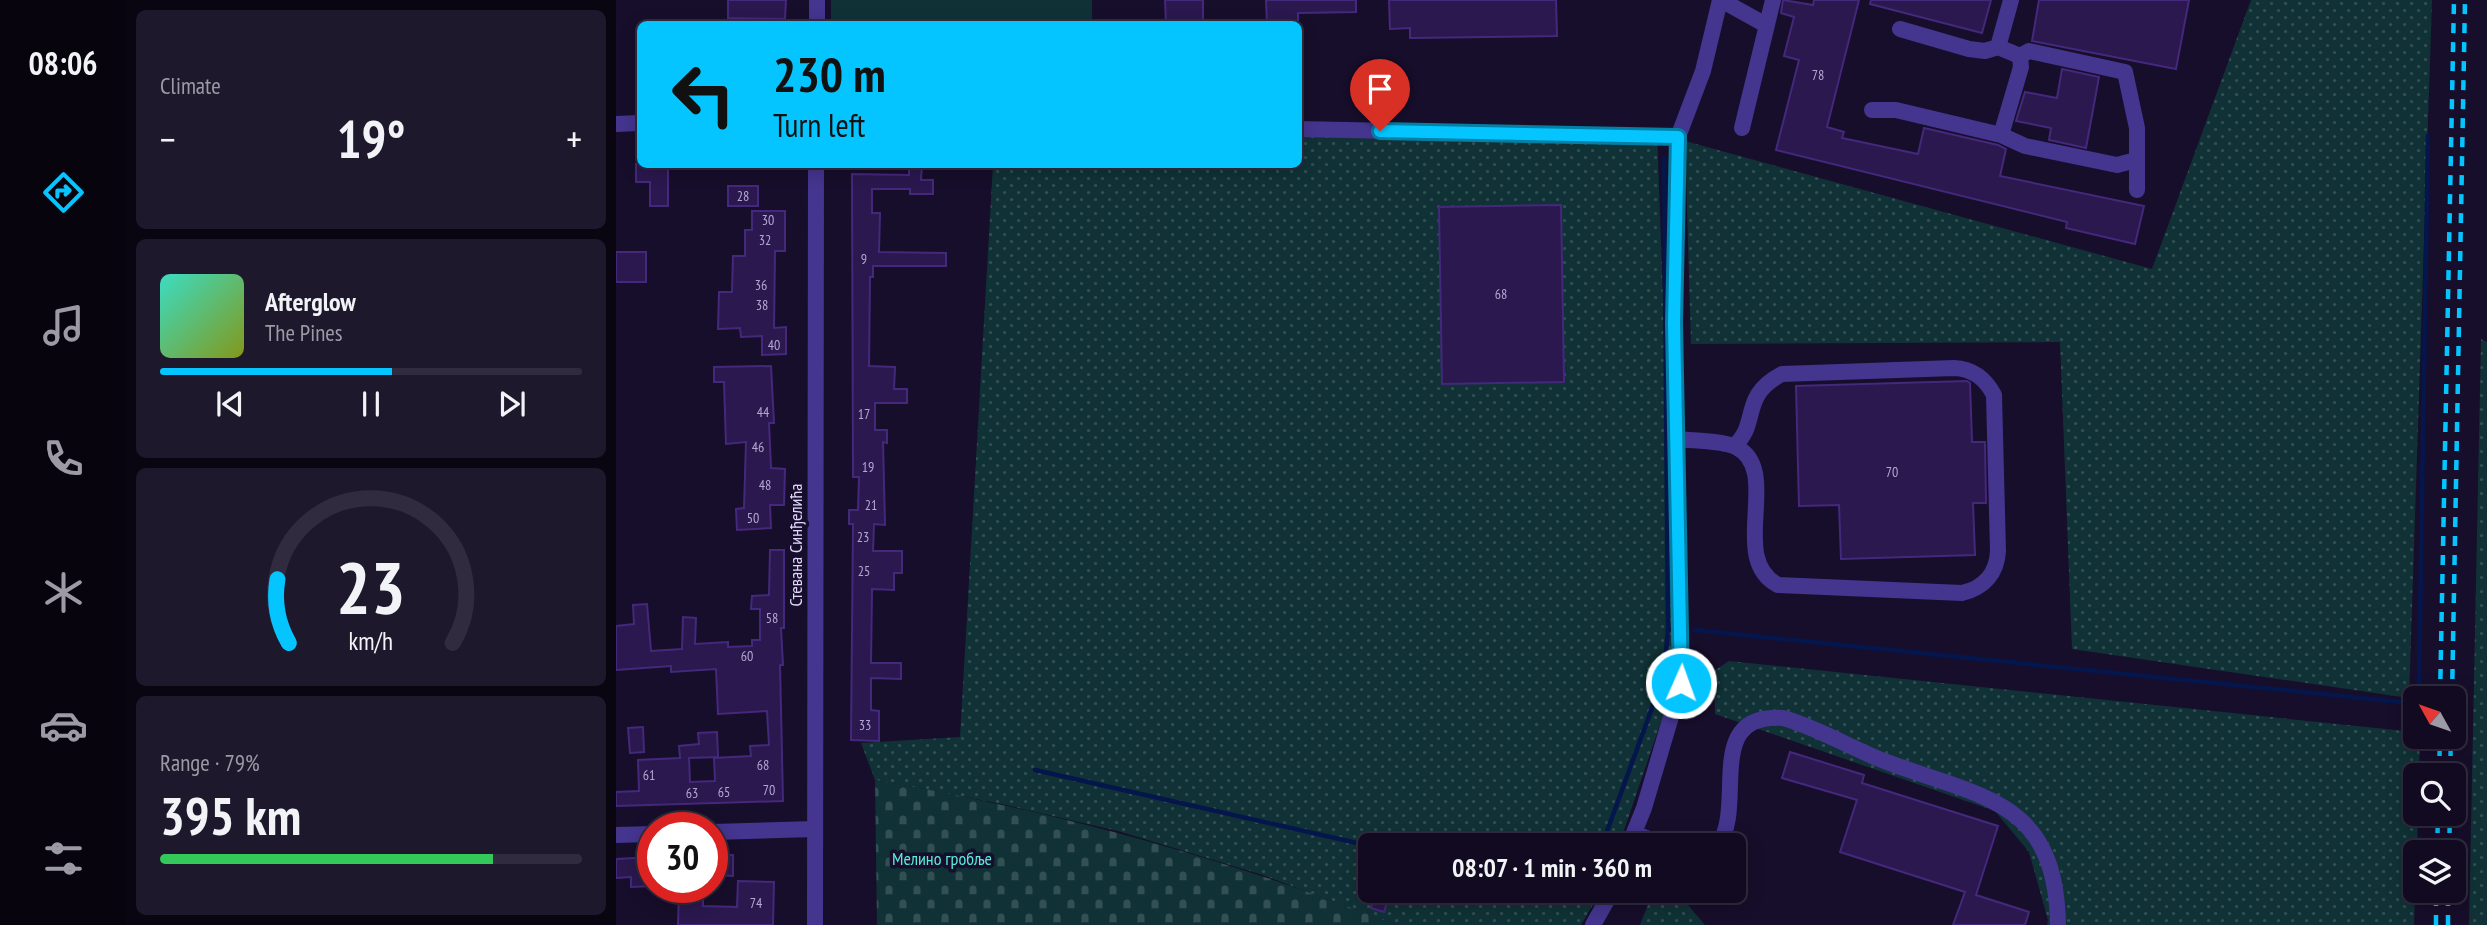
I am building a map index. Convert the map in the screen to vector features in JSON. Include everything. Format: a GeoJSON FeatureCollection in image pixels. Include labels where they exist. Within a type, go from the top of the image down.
{"type":"FeatureCollection","features":[{"type":"Feature","properties":{"kind":"street"},"geometry":{"type":"LineString","coordinates":[[817,0],[817,21]]}},
{"type":"Feature","properties":{"kind":"street"},"geometry":{"type":"LineString","coordinates":[[1634,833],[1681,683],[1674,323],[1678,137],[1703,71],[1720,0],[1766,25]]}},
{"type":"Feature","properties":{"kind":"street"},"geometry":{"type":"LineString","coordinates":[[1742,128],[1773,0]]}},
{"type":"Feature","properties":{"kind":"street"},"geometry":{"type":"LineString","coordinates":[[1998,47],[2011,0]]}},
{"type":"Feature","properties":{"kind":"street"},"geometry":{"type":"LineString","coordinates":[[1900,29],[1969,50],[1985,51],[1998,47],[2020,56]]}},
{"type":"Feature","properties":{"kind":"street"},"geometry":{"type":"LineString","coordinates":[[2020,56],[2029,51],[2125,72],[2137,128],[2137,190]]}},
{"type":"Feature","properties":{"kind":"street"},"geometry":{"type":"LineString","coordinates":[[2001,135],[2021,67],[2020,56]]}},
{"type":"Feature","properties":{"kind":"street"},"geometry":{"type":"LineString","coordinates":[[1872,110],[1896,110],[2001,135],[2025,146],[2117,165],[2136,160]]}},
{"type":"Feature","properties":{"kind":"street"},"geometry":{"type":"LineString","coordinates":[[616,124],[637,123]]}},
{"type":"Feature","properties":{"kind":"street"},"geometry":{"type":"LineString","coordinates":[[1302,129],[1678,137]]}},
{"type":"Feature","properties":{"kind":"street","name":"Стевана Синђелића"},"geometry":{"type":"LineString","coordinates":[[815,925],[816,168]]}},
{"type":"Feature","properties":{"kind":"street"},"geometry":{"type":"LineString","coordinates":[[1677,439],[1734,446],[1746,454],[1755,471],[1756,561],[1765,576],[1779,585],[1962,593],[1981,586],[1993,573],[1998,551],[1994,395],[1984,380],[1970,371],[1941,368],[1782,374],[1766,384],[1755,398],[1743,439],[1734,446]]}},
{"type":"Feature","properties":{"kind":"street"},"geometry":{"type":"LineString","coordinates":[[1725,833],[1730,761],[1735,743],[1752,723],[1767,718],[1783,718],[1883,761],[1977,791],[2016,815],[2026,824],[2047,859],[2056,889],[2058,925]]}},
{"type":"Feature","properties":{"kind":"street"},"geometry":{"type":"LineString","coordinates":[[728,832],[815,829]]}},
{"type":"Feature","properties":{"kind":"street"},"geometry":{"type":"LineString","coordinates":[[616,835],[637,834]]}},
{"type":"Feature","properties":{"kind":"street"},"geometry":{"type":"LineString","coordinates":[[1594,925],[1606,903]]}},
{"type":"Feature","properties":{"kind":"green space"},"geometry":{"type":"Polygon","coordinates":[[[831,0],[1092,0],[1092,21],[831,21],[831,0]]]}},
{"type":"Feature","properties":{"kind":"green space"},"geometry":{"type":"Polygon","coordinates":[[[2251,0],[2432,0],[2409,686],[2403,686],[2403,697],[2072,649],[2060,342],[1691,344],[1685,141],[2152,269],[2251,0]]]}},
{"type":"Feature","properties":{"kind":"green space"},"geometry":{"type":"Polygon","coordinates":[[[1302,133],[1657,133],[1677,675],[1623,833],[1358,833],[1358,903],[1594,903],[1581,925],[1396,925],[1263,875],[1118,831],[997,803],[875,780],[861,743],[960,737],[993,168],[1302,168],[1302,133]]]}},
{"type":"Feature","properties":{"kind":"green space"},"geometry":{"type":"Polygon","coordinates":[[[2481,339],[2487,342],[2487,925],[2469,925],[2481,339]]]}},
{"type":"Feature","properties":{"kind":"green space"},"geometry":{"type":"Polygon","coordinates":[[[1729,661],[2403,731],[2403,749],[2420,749],[2419,763],[2403,763],[2403,826],[2418,826],[2417,840],[2403,840],[2403,903],[2415,903],[2414,925],[2047,925],[2048,920],[2029,852],[1995,811],[1715,714],[1714,671],[1729,661]]]}},
{"type":"Feature","properties":{"kind":"green space","name":"Мелино гробље"},"geometry":{"type":"Polygon","coordinates":[[[875,780],[1008,806],[1139,839],[1268,878],[1396,925],[877,925],[875,780]]]}},
{"type":"Feature","properties":{"kind":"green space"},"geometry":{"type":"Polygon","coordinates":[[[1649,903],[1686,903],[1705,925],[1640,925],[1649,903]]]}},
{"type":"Feature","properties":{"kind":"building"},"geometry":{"type":"Polygon","coordinates":[[[728,0],[786,0],[785,19],[728,18],[728,0]]]}},
{"type":"Feature","properties":{"kind":"building"},"geometry":{"type":"Polygon","coordinates":[[[1165,0],[1203,0],[1203,21],[1166,21],[1165,0]]]}},
{"type":"Feature","properties":{"kind":"building"},"geometry":{"type":"Polygon","coordinates":[[[1266,0],[1356,0],[1356,12],[1298,13],[1298,21],[1267,21],[1266,0]]]}},
{"type":"Feature","properties":{"kind":"building"},"geometry":{"type":"Polygon","coordinates":[[[1389,0],[1556,0],[1557,36],[1410,38],[1410,28],[1390,29],[1389,0]]]}},
{"type":"Feature","properties":{"kind":"building"},"geometry":{"type":"Polygon","coordinates":[[[1783,0],[1813,5],[1814,0],[1859,0],[1827,127],[1844,132],[1842,138],[1918,154],[1924,128],[1998,145],[2006,149],[2000,176],[2144,206],[2135,244],[2066,228],[2067,222],[1776,150],[1799,60],[1784,56],[1794,17],[1781,13],[1783,0]]]}},
{"type":"Feature","properties":{"kind":"building"},"geometry":{"type":"Polygon","coordinates":[[[1871,0],[1991,0],[1982,33],[1870,4],[1871,0]]]}},
{"type":"Feature","properties":{"kind":"building"},"geometry":{"type":"Polygon","coordinates":[[[2039,0],[2189,0],[2176,69],[2032,41],[2039,0]]]}},
{"type":"Feature","properties":{"kind":"building"},"geometry":{"type":"Polygon","coordinates":[[[2062,69],[2099,77],[2086,148],[2049,140],[2051,128],[2016,121],[2025,92],[2057,98],[2062,69]]]}},
{"type":"Feature","properties":{"kind":"building"},"geometry":{"type":"Polygon","coordinates":[[[636,164],[637,168],[668,168],[668,206],[650,206],[650,182],[636,182],[636,164]]]}},
{"type":"Feature","properties":{"kind":"building"},"geometry":{"type":"Polygon","coordinates":[[[909,168],[922,168],[921,180],[933,180],[933,194],[910,194],[910,189],[872,189],[872,213],[880,213],[879,252],[946,253],[946,266],[873,266],[873,277],[870,277],[869,366],[895,367],[894,389],[907,389],[907,403],[875,403],[875,430],[887,430],[887,443],[883,442],[885,525],[874,524],[873,551],[902,551],[902,573],[894,573],[894,590],[872,589],[871,663],[901,663],[901,679],[871,678],[871,710],[879,711],[879,741],[851,740],[853,524],[849,524],[849,510],[858,510],[859,477],[853,477],[852,174],[909,175],[909,168]]]}},
{"type":"Feature","properties":{"kind":"building"},"geometry":{"type":"Polygon","coordinates":[[[728,186],[758,186],[758,206],[728,206],[728,186]]]}},
{"type":"Feature","properties":{"kind":"building"},"geometry":{"type":"Polygon","coordinates":[[[1561,205],[1564,382],[1442,384],[1439,207],[1561,205]]]}},
{"type":"Feature","properties":{"kind":"building"},"geometry":{"type":"Polygon","coordinates":[[[752,211],[785,211],[785,251],[775,251],[774,328],[786,327],[786,354],[762,355],[762,336],[741,337],[740,328],[718,329],[719,292],[732,292],[733,256],[745,256],[745,230],[752,230],[752,211]]]}},
{"type":"Feature","properties":{"kind":"building"},"geometry":{"type":"Polygon","coordinates":[[[616,252],[646,252],[646,282],[616,282],[616,252]]]}},
{"type":"Feature","properties":{"kind":"building"},"geometry":{"type":"Polygon","coordinates":[[[771,366],[774,423],[769,423],[771,468],[785,469],[784,505],[770,505],[771,528],[737,530],[736,509],[744,508],[746,442],[726,444],[724,382],[714,382],[714,367],[771,366]]]}},
{"type":"Feature","properties":{"kind":"building"},"geometry":{"type":"Polygon","coordinates":[[[1970,383],[1972,442],[1985,442],[1986,503],[1973,503],[1975,555],[1841,559],[1839,505],[1799,506],[1796,386],[1970,383]]]}},
{"type":"Feature","properties":{"kind":"building"},"geometry":{"type":"Polygon","coordinates":[[[770,550],[784,550],[784,628],[781,628],[783,665],[780,665],[783,801],[616,806],[616,792],[639,791],[638,760],[680,758],[679,746],[699,744],[698,733],[717,732],[718,757],[689,758],[690,782],[715,781],[714,758],[751,756],[750,746],[769,745],[767,711],[718,714],[716,669],[671,672],[671,666],[616,670],[616,626],[634,624],[633,605],[647,604],[651,651],[682,649],[683,617],[696,618],[695,644],[728,642],[728,647],[752,646],[752,640],[760,640],[760,609],[751,609],[752,596],[769,595],[770,550]]]}},
{"type":"Feature","properties":{"kind":"building"},"geometry":{"type":"Polygon","coordinates":[[[643,727],[644,752],[630,753],[628,728],[643,727]]]}},
{"type":"Feature","properties":{"kind":"building"},"geometry":{"type":"Polygon","coordinates":[[[1790,752],[1864,775],[1862,783],[1998,826],[1976,895],[2029,912],[2025,925],[1953,925],[1965,892],[1840,852],[1857,800],[1782,778],[1790,752]]]}},
{"type":"Feature","properties":{"kind":"building"},"geometry":{"type":"Polygon","coordinates":[[[728,855],[733,855],[733,876],[728,876],[728,855]]]}},
{"type":"Feature","properties":{"kind":"building"},"geometry":{"type":"Polygon","coordinates":[[[637,858],[637,887],[631,887],[631,877],[616,878],[616,859],[637,858]]]}},
{"type":"Feature","properties":{"kind":"building"},"geometry":{"type":"Polygon","coordinates":[[[738,881],[774,882],[773,925],[678,925],[679,903],[737,907],[738,881]]]}},
{"type":"Feature","properties":{"kind":"building"},"geometry":{"type":"Polygon","coordinates":[[[1372,903],[1387,903],[1384,912],[1371,908],[1372,903]]]}},
{"type":"Feature","properties":{"kind":"waterway"},"geometry":{"type":"LineString","coordinates":[[2418,686],[2428,136]]}},
{"type":"Feature","properties":{"kind":"waterway"},"geometry":{"type":"LineString","coordinates":[[1664,158],[1668,629]]}},
{"type":"Feature","properties":{"kind":"waterway"},"geometry":{"type":"LineString","coordinates":[[1606,833],[1664,675],[1668,629],[1672,629]]}},
{"type":"Feature","properties":{"kind":"waterway"},"geometry":{"type":"LineString","coordinates":[[1695,630],[2403,701]]}},
{"type":"Feature","properties":{"kind":"waterway"},"geometry":{"type":"LineString","coordinates":[[1035,770],[1358,843]]}},
{"type":"Feature","properties":{"kind":"railway"},"geometry":{"type":"LineString","coordinates":[[2440,686],[2454,0]]}},
{"type":"Feature","properties":{"kind":"railway"},"geometry":{"type":"LineString","coordinates":[[2452,686],[2465,0]]}},
{"type":"Feature","properties":{"kind":"railway"},"geometry":{"type":"LineString","coordinates":[[2439,763],[2440,749]]}},
{"type":"Feature","properties":{"kind":"railway"},"geometry":{"type":"LineString","coordinates":[[2450,763],[2451,749]]}},
{"type":"Feature","properties":{"kind":"railway"},"geometry":{"type":"LineString","coordinates":[[2437,840],[2438,826]]}},
{"type":"Feature","properties":{"kind":"railway"},"geometry":{"type":"LineString","coordinates":[[2449,840],[2450,826]]}},
{"type":"Feature","properties":{"kind":"railway"},"geometry":{"type":"LineString","coordinates":[[2436,903],[2436,925]]}},
{"type":"Feature","properties":{"kind":"railway"},"geometry":{"type":"LineString","coordinates":[[2448,903],[2448,925]]}},
{"type":"Feature","properties":{"kind":"route"},"geometry":{"type":"LineString","coordinates":[[1380,131],[1678,137],[1674,323],[1682,607],[1681,683]]}}]}
